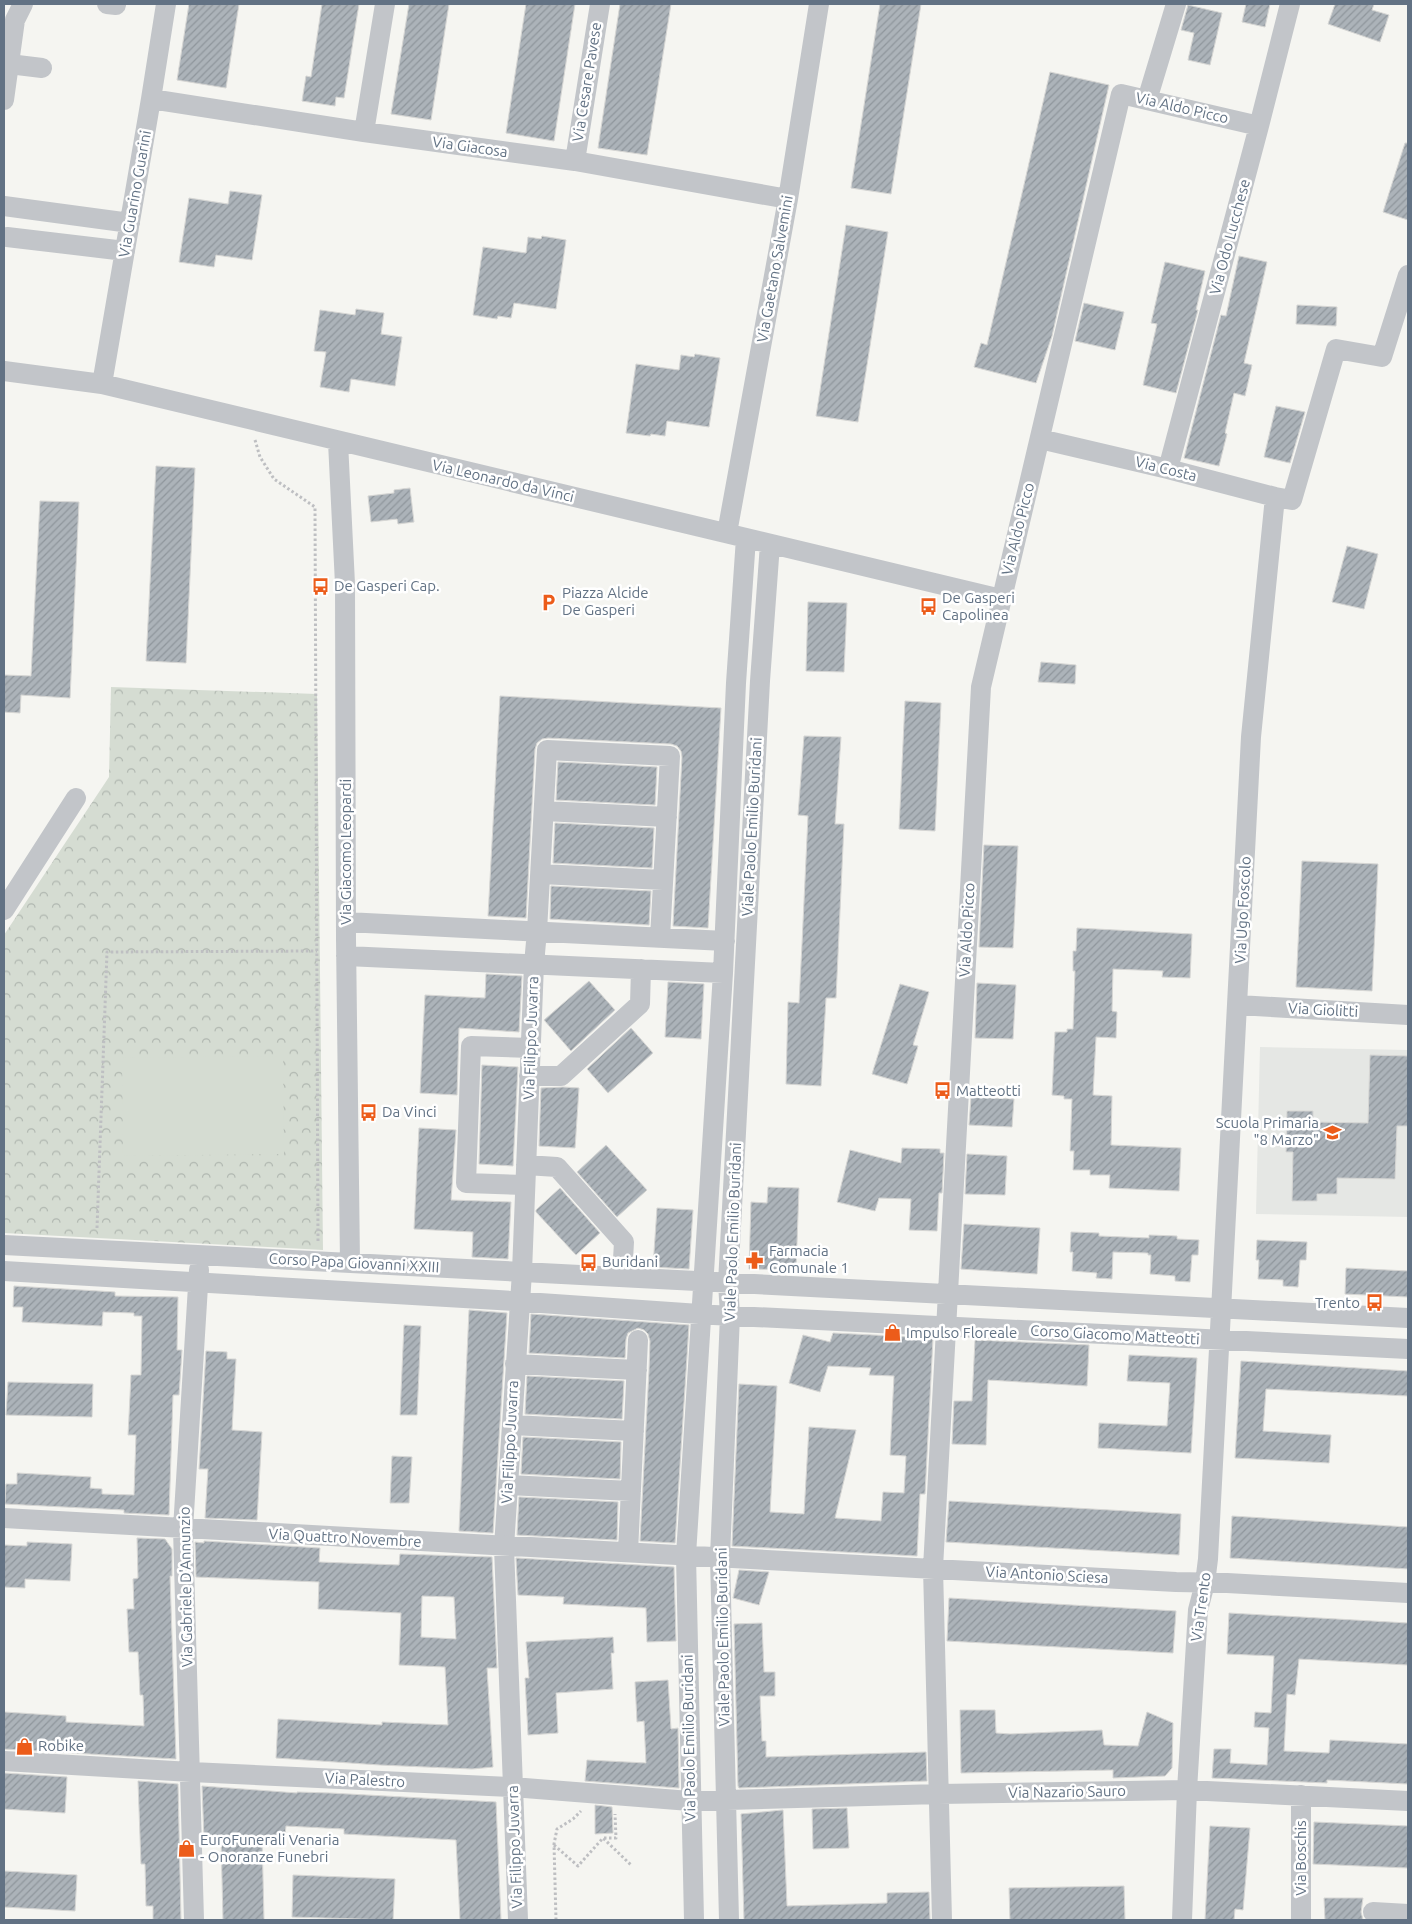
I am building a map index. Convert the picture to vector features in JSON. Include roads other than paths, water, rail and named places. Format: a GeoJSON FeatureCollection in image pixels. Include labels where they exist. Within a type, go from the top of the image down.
{"type":"FeatureCollection","features":[{"type":"Feature","properties":{"kind":"street"},"geometry":{"type":"LineString","coordinates":[[4,100],[15,20],[23,4]]}},
{"type":"Feature","properties":{"kind":"street","name":"Via Guarino Guarini"},"geometry":{"type":"LineString","coordinates":[[102,384],[166,4]]}},
{"type":"Feature","properties":{"kind":"street"},"geometry":{"type":"LineString","coordinates":[[364,132],[385,4]]}},
{"type":"Feature","properties":{"kind":"street","name":"Via Cesare Pavese"},"geometry":{"type":"LineString","coordinates":[[575,161],[600,4]]}},
{"type":"Feature","properties":{"kind":"street","name":"Via Gaetano Salvemini"},"geometry":{"type":"LineString","coordinates":[[736,536],[819,4]]}},
{"type":"Feature","properties":{"kind":"street"},"geometry":{"type":"LineString","coordinates":[[1148,100],[1176,4]]}},
{"type":"Feature","properties":{"kind":"street","name":"Via Odo Lucchese"},"geometry":{"type":"LineString","coordinates":[[1168,469],[1290,4]]}},
{"type":"Feature","properties":{"kind":"street"},"geometry":{"type":"LineString","coordinates":[[9,64],[42,68]]}},
{"type":"Feature","properties":{"kind":"street","name":"Via Aldo Picco"},"geometry":{"type":"LineString","coordinates":[[942,1920],[933,1568],[981,687],[1121,94],[1259,126]]}},
{"type":"Feature","properties":{"kind":"street","name":"Via Giacosa"},"geometry":{"type":"LineString","coordinates":[[151,99],[364,132],[575,161],[788,199]]}},
{"type":"Feature","properties":{"kind":"street"},"geometry":{"type":"LineString","coordinates":[[4,206],[130,223]]}},
{"type":"Feature","properties":{"kind":"street"},"geometry":{"type":"LineString","coordinates":[[7,238],[125,251]]}},
{"type":"Feature","properties":{"kind":"street","name":"Via Ugo Foscolo"},"geometry":{"type":"LineString","coordinates":[[1220,1324],[1251,737],[1283,499],[1336,349],[1382,356],[1408,274]]}},
{"type":"Feature","properties":{"kind":"street","name":"Via Leonardo da Vinci"},"geometry":{"type":"LineString","coordinates":[[4,371],[102,384],[338,442],[1001,599]]}},
{"type":"Feature","properties":{"kind":"street","name":"Via Costa"},"geometry":{"type":"LineString","coordinates":[[1040,439],[1168,469],[1283,499]]}},
{"type":"Feature","properties":{"kind":"street","name":"Via Giacomo Leopardi"},"geometry":{"type":"LineString","coordinates":[[338,442],[345,584],[346,956],[350,1263]]}},
{"type":"Feature","properties":{"kind":"street","name":"Viale Paolo Emilio Buridani"},"geometry":{"type":"LineString","coordinates":[[686,1555],[725,941],[736,683],[736,536]]}},
{"type":"Feature","properties":{"kind":"street","name":"Viale Paolo Emilio Buridani"},"geometry":{"type":"LineString","coordinates":[[729,1920],[720,1557],[730,1315],[728,1283],[759,691],[770,544]]}},
{"type":"Feature","properties":{"kind":"street","name":"Via Filippo Juvarra"},"geometry":{"type":"LineString","coordinates":[[518,1920],[504,1547],[522,1272],[534,964],[541,874],[547,750],[670,756],[667,817]]}},
{"type":"Feature","properties":{"kind":"street"},"geometry":{"type":"LineString","coordinates":[[4,910],[76,798]]}},
{"type":"Feature","properties":{"kind":"street"},"geometry":{"type":"LineString","coordinates":[[544,811],[667,817],[660,938]]}},
{"type":"Feature","properties":{"kind":"street"},"geometry":{"type":"LineString","coordinates":[[541,874],[664,880]]}},
{"type":"Feature","properties":{"kind":"street"},"geometry":{"type":"LineString","coordinates":[[346,922],[725,941]]}},
{"type":"Feature","properties":{"kind":"street"},"geometry":{"type":"LineString","coordinates":[[346,956],[723,973]]}},
{"type":"Feature","properties":{"kind":"street"},"geometry":{"type":"LineString","coordinates":[[530,1076],[560,1076],[640,1004],[641,969]]}},
{"type":"Feature","properties":{"kind":"street","name":"Via Giolitti"},"geometry":{"type":"LineString","coordinates":[[1238,1005],[1408,1014]]}},
{"type":"Feature","properties":{"kind":"street"},"geometry":{"type":"LineString","coordinates":[[525,1185],[466,1183],[471,1046],[531,1048]]}},
{"type":"Feature","properties":{"kind":"street"},"geometry":{"type":"LineString","coordinates":[[526,1165],[557,1167],[624,1242],[622,1277]]}},
{"type":"Feature","properties":{"kind":"street","name":"Corso Papa Giovanni XXIII"},"geometry":{"type":"LineString","coordinates":[[4,1245],[704,1282]]}},
{"type":"Feature","properties":{"kind":"street","name":"Via Gabriele D'Annunzio"},"geometry":{"type":"LineString","coordinates":[[194,1920],[183,1529],[199,1255]]}},
{"type":"Feature","properties":{"kind":"street","name":"Corso Papa Giovanni XXIII"},"geometry":{"type":"LineString","coordinates":[[4,1271],[519,1301],[701,1314]]}},
{"type":"Feature","properties":{"kind":"street","name":"Corso Giacomo Matteotti"},"geometry":{"type":"LineString","coordinates":[[704,1282],[947,1294],[1220,1324],[1408,1349]]}},
{"type":"Feature","properties":{"kind":"street","name":"Corso Giacomo Matteotti"},"geometry":{"type":"LineString","coordinates":[[701,1314],[945,1326],[1220,1324],[1408,1318]]}},
{"type":"Feature","properties":{"kind":"street","name":"Via Trento"},"geometry":{"type":"LineString","coordinates":[[1182,1920],[1187,1790],[1198,1610],[1205,1583],[1208,1559],[1220,1324]]}},
{"type":"Feature","properties":{"kind":"street"},"geometry":{"type":"LineString","coordinates":[[628,1552],[638,1340]]}},
{"type":"Feature","properties":{"kind":"street"},"geometry":{"type":"LineString","coordinates":[[515,1364],[637,1370]]}},
{"type":"Feature","properties":{"kind":"street"},"geometry":{"type":"LineString","coordinates":[[512,1425],[634,1431]]}},
{"type":"Feature","properties":{"kind":"street"},"geometry":{"type":"LineString","coordinates":[[508,1485],[631,1491]]}},
{"type":"Feature","properties":{"kind":"street","name":"Via Quattro Novembre"},"geometry":{"type":"LineString","coordinates":[[4,1518],[504,1547],[686,1555]]}},
{"type":"Feature","properties":{"kind":"street","name":"Via Antonio Sciesa"},"geometry":{"type":"LineString","coordinates":[[686,1555],[1408,1593]]}},
{"type":"Feature","properties":{"kind":"street","name":"Via Paolo Emilio Buridani"},"geometry":{"type":"LineString","coordinates":[[686,1555],[694,1920]]}},
{"type":"Feature","properties":{"kind":"street","name":"Via Palestro"},"geometry":{"type":"LineString","coordinates":[[4,1761],[191,1772],[512,1786],[690,1801],[726,1799]]}},
{"type":"Feature","properties":{"kind":"street","name":"Via Nazario Sauro"},"geometry":{"type":"LineString","coordinates":[[726,1799],[1187,1790],[1408,1801]]}},
{"type":"Feature","properties":{"kind":"street","name":"Via Boschis"},"geometry":{"type":"LineString","coordinates":[[1301,1796],[1301,1920]]}},
{"type":"Feature","properties":{"kind":"street"},"geometry":{"type":"LineString","coordinates":[[1373,1912],[1408,1914]]}},
{"type":"Feature","properties":{"kind":"place","name":"De Gasperi Cap."},"geometry":{"type":"Point","coordinates":[320,586]}},
{"type":"Feature","properties":{"kind":"place","name":"Piazza Alcide De Gasperi"},"geometry":{"type":"Point","coordinates":[548,602]}},
{"type":"Feature","properties":{"kind":"place","name":"De Gasperi Capolinea"},"geometry":{"type":"Point","coordinates":[928,607]}},
{"type":"Feature","properties":{"kind":"place","name":"Matteotti"},"geometry":{"type":"Point","coordinates":[942,1091]}},
{"type":"Feature","properties":{"kind":"place","name":"Da Vinci"},"geometry":{"type":"Point","coordinates":[368,1112]}},
{"type":"Feature","properties":{"kind":"place","name":"Scuola Primaria \"8 Marzo\""},"geometry":{"type":"Point","coordinates":[1333,1132]}},
{"type":"Feature","properties":{"kind":"place","name":"Farmacia Comunale 1"},"geometry":{"type":"Point","coordinates":[755,1260]}},
{"type":"Feature","properties":{"kind":"place","name":"Buridani"},"geometry":{"type":"Point","coordinates":[588,1262]}},
{"type":"Feature","properties":{"kind":"place","name":"Trento"},"geometry":{"type":"Point","coordinates":[1374,1303]}},
{"type":"Feature","properties":{"kind":"place","name":"Impulso Floreale"},"geometry":{"type":"Point","coordinates":[892,1333]}},
{"type":"Feature","properties":{"kind":"place","name":"Robike"},"geometry":{"type":"Point","coordinates":[24,1746]}},
{"type":"Feature","properties":{"kind":"place","name":"EuroFunerali Venaria - Onoranze Funebri"},"geometry":{"type":"Point","coordinates":[186,1849]}}]}
